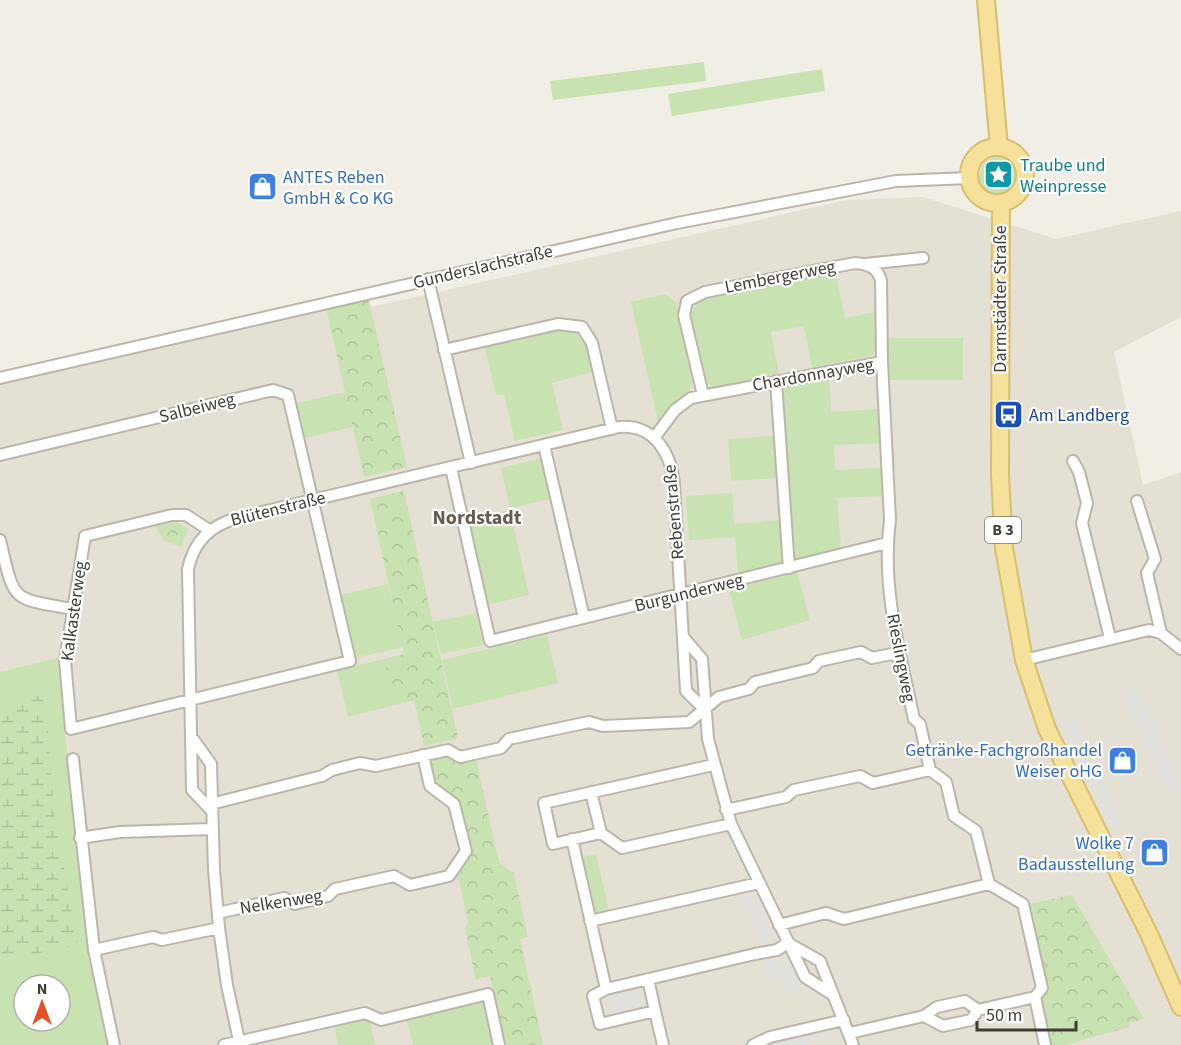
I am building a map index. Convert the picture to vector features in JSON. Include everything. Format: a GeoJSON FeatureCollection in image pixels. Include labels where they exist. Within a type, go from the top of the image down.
{"type":"FeatureCollection","features":[{"type":"Feature","properties":{"kind":"main road"},"geometry":{"type":"LineString","coordinates":[[969,178],[971,166],[978,155],[999,147],[986,0]]}},
{"type":"Feature","properties":{"kind":"main road","name":"Darmstädter Straße"},"geometry":{"type":"LineString","coordinates":[[969,178],[979,196],[985,200],[1000,203],[1014,197],[1025,178],[1019,157],[999,147]]}},
{"type":"Feature","properties":{"kind":"main road","name":"Darmstädter Straße"},"geometry":{"type":"LineString","coordinates":[[1000,203],[999,476],[1004,548],[1024,660],[1047,729],[1149,934],[1181,1007]]}},
{"type":"Feature","properties":{"kind":"street","name":"Gunderslachstraße"},"geometry":{"type":"LineString","coordinates":[[0,378],[677,223],[896,181],[969,178]]}},
{"type":"Feature","properties":{"kind":"street","name":"Lembergerweg"},"geometry":{"type":"LineString","coordinates":[[703,395],[684,315],[687,301],[692,297],[705,291],[865,264],[923,258]]}},
{"type":"Feature","properties":{"kind":"street"},"geometry":{"type":"LineString","coordinates":[[865,264],[879,273],[882,281],[882,362]]}},
{"type":"Feature","properties":{"kind":"street"},"geometry":{"type":"LineString","coordinates":[[428,279],[471,463]]}},
{"type":"Feature","properties":{"kind":"street"},"geometry":{"type":"LineString","coordinates":[[444,350],[558,324],[582,327],[592,344],[612,429]]}},
{"type":"Feature","properties":{"kind":"street","name":"Chardonnayweg"},"geometry":{"type":"LineString","coordinates":[[654,438],[682,403],[703,395],[882,362],[890,520],[887,543]]}},
{"type":"Feature","properties":{"kind":"street"},"geometry":{"type":"LineString","coordinates":[[776,381],[789,568]]}},
{"type":"Feature","properties":{"kind":"street","name":"Salbeiweg"},"geometry":{"type":"LineString","coordinates":[[0,455],[273,390],[288,395],[313,500]]}},
{"type":"Feature","properties":{"kind":"street"},"geometry":{"type":"LineString","coordinates":[[451,468],[612,429],[627,427],[639,429],[654,438]]}},
{"type":"Feature","properties":{"kind":"street","name":"Rebenstraße"},"geometry":{"type":"LineString","coordinates":[[654,438],[664,448],[673,469],[686,691],[704,709]]}},
{"type":"Feature","properties":{"kind":"street"},"geometry":{"type":"LineString","coordinates":[[544,445],[584,618]]}},
{"type":"Feature","properties":{"kind":"street"},"geometry":{"type":"LineString","coordinates":[[1073,461],[1079,472],[1087,503],[1082,523],[1110,638]]}},
{"type":"Feature","properties":{"kind":"street","name":"Burgunderweg"},"geometry":{"type":"LineString","coordinates":[[451,468],[490,641],[887,543]]}},
{"type":"Feature","properties":{"kind":"street","name":"Blütenstraße"},"geometry":{"type":"LineString","coordinates":[[211,807],[192,789],[188,569],[195,547],[209,530],[219,523],[451,468]]}},
{"type":"Feature","properties":{"kind":"street"},"geometry":{"type":"LineString","coordinates":[[192,698],[350,661],[313,500]]}},
{"type":"Feature","properties":{"kind":"street"},"geometry":{"type":"LineString","coordinates":[[1137,501],[1155,559],[1147,573],[1161,633]]}},
{"type":"Feature","properties":{"kind":"street","name":"Kalkasterweg"},"geometry":{"type":"LineString","coordinates":[[192,698],[71,729],[65,660],[84,536],[181,515],[191,518],[209,530]]}},
{"type":"Feature","properties":{"kind":"street"},"geometry":{"type":"LineString","coordinates":[[0,540],[14,592],[27,601],[73,609]]}},
{"type":"Feature","properties":{"kind":"street","name":"Rieslingweg"},"geometry":{"type":"LineString","coordinates":[[887,543],[889,597],[914,719],[921,724],[930,770],[946,782],[954,816],[976,831],[989,884]]}},
{"type":"Feature","properties":{"kind":"street"},"geometry":{"type":"LineString","coordinates":[[1024,660],[1149,630],[1161,633],[1181,649]]}},
{"type":"Feature","properties":{"kind":"street","name":"Rebenstraße"},"geometry":{"type":"LineString","coordinates":[[684,638],[697,650],[702,659],[704,709],[713,765],[731,824],[805,977],[833,995]]}},
{"type":"Feature","properties":{"kind":"street"},"geometry":{"type":"LineString","coordinates":[[211,807],[360,763],[375,766],[448,750],[459,758],[501,748],[509,739],[590,722],[603,726],[689,722],[719,697],[749,689],[755,682],[813,668],[819,662],[861,652],[872,658],[892,654],[901,659]]}},
{"type":"Feature","properties":{"kind":"street"},"geometry":{"type":"LineString","coordinates":[[192,736],[211,764],[212,829],[219,928],[227,985],[240,1043]]}},
{"type":"Feature","properties":{"kind":"street","name":"Nelkenweg"},"geometry":{"type":"LineString","coordinates":[[218,913],[284,898],[295,904],[328,896],[335,889],[394,876],[410,885],[449,876],[466,851],[464,841],[454,804],[430,786],[423,755]]}},
{"type":"Feature","properties":{"kind":"street"},"geometry":{"type":"LineString","coordinates":[[73,759],[94,950],[114,1045]]}},
{"type":"Feature","properties":{"kind":"street"},"geometry":{"type":"LineString","coordinates":[[601,833],[553,844],[544,803],[713,765]]}},
{"type":"Feature","properties":{"kind":"street"},"geometry":{"type":"LineString","coordinates":[[726,810],[786,797],[794,789],[860,776],[873,783],[930,770]]}},
{"type":"Feature","properties":{"kind":"street"},"geometry":{"type":"LineString","coordinates":[[591,792],[601,833],[622,848],[731,824]]}},
{"type":"Feature","properties":{"kind":"street"},"geometry":{"type":"LineString","coordinates":[[80,837],[120,832],[136,834],[212,829]]}},
{"type":"Feature","properties":{"kind":"street"},"geometry":{"type":"LineString","coordinates":[[572,840],[606,989]]}},
{"type":"Feature","properties":{"kind":"street"},"geometry":{"type":"LineString","coordinates":[[590,921],[759,883]]}},
{"type":"Feature","properties":{"kind":"street"},"geometry":{"type":"LineString","coordinates":[[779,925],[826,913],[844,919],[989,884],[1023,904],[1042,988],[1035,997],[978,1010],[971,1020],[943,1026],[924,1016]]}},
{"type":"Feature","properties":{"kind":"street"},"geometry":{"type":"LineString","coordinates":[[94,950],[153,937],[162,940],[219,928]]}},
{"type":"Feature","properties":{"kind":"street"},"geometry":{"type":"LineString","coordinates":[[655,1011],[600,1024],[593,996],[606,989],[777,950],[788,943],[820,961],[853,1045]]}},
{"type":"Feature","properties":{"kind":"street"},"geometry":{"type":"LineString","coordinates":[[648,979],[663,1045]]}},
{"type":"Feature","properties":{"kind":"street"},"geometry":{"type":"LineString","coordinates":[[224,1045],[365,1013],[381,1020],[488,994],[499,1045]]}},
{"type":"Feature","properties":{"kind":"street"},"geometry":{"type":"LineString","coordinates":[[1035,997],[1045,1045]]}},
{"type":"Feature","properties":{"kind":"street"},"geometry":{"type":"LineString","coordinates":[[850,1033],[924,1016],[937,1007],[965,1001],[978,1010]]}},
{"type":"Feature","properties":{"kind":"street"},"geometry":{"type":"LineString","coordinates":[[753,1045],[770,1037],[844,1020]]}},
{"type":"Feature","properties":{"kind":"shaded area"},"geometry":{"type":"Polygon","coordinates":[[[923,197],[1056,239],[1181,211],[1181,317],[1114,352],[1143,485],[1181,472],[1181,1045],[109,1045],[89,949],[58,659],[0,672],[0,384],[368,297],[371,307],[847,200],[923,197]]]}},
{"type":"Feature","properties":{"kind":"shaded area"},"geometry":{"type":"Polygon","coordinates":[[[1138,690],[1181,783],[1181,787],[1169,793],[1124,696],[1138,690]]]}},
{"type":"Feature","properties":{"kind":"shaded area"},"geometry":{"type":"Polygon","coordinates":[[[1075,720],[1123,825],[1111,830],[1063,725],[1075,720]]]}},
{"type":"Feature","properties":{"kind":"shaded area"},"geometry":{"type":"Polygon","coordinates":[[[750,891],[775,939],[765,944],[741,896],[750,891]]]}},
{"type":"Feature","properties":{"kind":"shaded area"},"geometry":{"type":"Polygon","coordinates":[[[775,959],[777,966],[786,961],[802,992],[792,997],[781,976],[768,981],[763,962],[775,959]]]}},
{"type":"Feature","properties":{"kind":"shaded area"},"geometry":{"type":"Polygon","coordinates":[[[642,988],[646,1006],[612,1014],[608,995],[642,988]]]}},
{"type":"Feature","properties":{"kind":"shaded area"},"geometry":{"type":"Polygon","coordinates":[[[823,1030],[826,1041],[807,1045],[769,1045],[770,1042],[823,1030]]]}},
{"type":"Feature","properties":{"kind":"green space"},"geometry":{"type":"Polygon","coordinates":[[[704,62],[706,81],[553,100],[550,81],[704,62]]]}},
{"type":"Feature","properties":{"kind":"green space"},"geometry":{"type":"Polygon","coordinates":[[[822,69],[825,91],[672,116],[668,94],[822,69]]]}},
{"type":"Feature","properties":{"kind":"green space"},"geometry":{"type":"Polygon","coordinates":[[[999,157],[1013,163],[1019,177],[1013,191],[999,197],[985,191],[979,177],[985,163],[999,157]]]}},
{"type":"Feature","properties":{"kind":"green space"},"geometry":{"type":"Polygon","coordinates":[[[836,274],[845,318],[876,312],[876,349],[873,355],[812,368],[804,326],[771,332],[779,374],[714,387],[707,384],[691,322],[693,310],[697,304],[707,298],[836,274]]]}},
{"type":"Feature","properties":{"kind":"green space"},"geometry":{"type":"Polygon","coordinates":[[[665,294],[677,303],[692,384],[658,421],[631,302],[665,294]]]}},
{"type":"Feature","properties":{"kind":"green space"},"geometry":{"type":"Polygon","coordinates":[[[368,297],[407,467],[364,477],[326,307],[368,297]]]}},
{"type":"Feature","properties":{"kind":"green space"},"geometry":{"type":"Polygon","coordinates":[[[570,330],[581,338],[587,350],[592,372],[552,383],[563,430],[515,441],[504,394],[496,395],[485,348],[570,330]]]}},
{"type":"Feature","properties":{"kind":"green space"},"geometry":{"type":"Polygon","coordinates":[[[888,338],[963,338],[963,380],[889,380],[888,338]]]}},
{"type":"Feature","properties":{"kind":"green space"},"geometry":{"type":"Polygon","coordinates":[[[829,377],[831,412],[878,409],[880,443],[834,445],[835,470],[881,468],[883,496],[837,498],[841,548],[798,560],[794,557],[782,389],[785,385],[829,377]]]}},
{"type":"Feature","properties":{"kind":"green space"},"geometry":{"type":"Polygon","coordinates":[[[345,392],[353,427],[305,438],[297,403],[345,392]]]}},
{"type":"Feature","properties":{"kind":"green space"},"geometry":{"type":"Polygon","coordinates":[[[774,436],[777,478],[731,481],[728,439],[774,436]]]}},
{"type":"Feature","properties":{"kind":"green space"},"geometry":{"type":"Polygon","coordinates":[[[542,458],[551,499],[510,508],[501,468],[542,458]]]}},
{"type":"Feature","properties":{"kind":"green space"},"geometry":{"type":"Polygon","coordinates":[[[404,491],[458,738],[424,746],[414,700],[395,705],[384,659],[404,654],[370,499],[404,491]]]}},
{"type":"Feature","properties":{"kind":"green space"},"geometry":{"type":"Polygon","coordinates":[[[732,493],[734,524],[780,520],[783,561],[780,565],[738,575],[735,537],[689,540],[686,496],[732,493]]]}},
{"type":"Feature","properties":{"kind":"green space"},"geometry":{"type":"Polygon","coordinates":[[[510,510],[529,595],[486,605],[467,520],[510,510]]]}},
{"type":"Feature","properties":{"kind":"green space"},"geometry":{"type":"Polygon","coordinates":[[[177,522],[188,529],[181,547],[164,541],[155,526],[177,522]]]}},
{"type":"Feature","properties":{"kind":"green space"},"geometry":{"type":"Polygon","coordinates":[[[797,572],[810,620],[742,640],[729,590],[797,572]]]}},
{"type":"Feature","properties":{"kind":"green space"},"geometry":{"type":"Polygon","coordinates":[[[388,584],[403,647],[355,658],[341,595],[388,584]]]}},
{"type":"Feature","properties":{"kind":"green space"},"geometry":{"type":"Polygon","coordinates":[[[476,613],[483,645],[441,654],[433,622],[476,613]]]}},
{"type":"Feature","properties":{"kind":"green space"},"geometry":{"type":"Polygon","coordinates":[[[547,635],[558,683],[453,709],[442,660],[547,635]]]}},
{"type":"Feature","properties":{"kind":"green space"},"geometry":{"type":"Polygon","coordinates":[[[58,658],[88,956],[108,1045],[0,1045],[0,672],[58,658]]]}},
{"type":"Feature","properties":{"kind":"green space"},"geometry":{"type":"Polygon","coordinates":[[[384,659],[395,705],[348,717],[337,670],[384,659]]]}},
{"type":"Feature","properties":{"kind":"green space"},"geometry":{"type":"Polygon","coordinates":[[[45,694],[55,820],[78,945],[0,961],[0,707],[45,694]]]}},
{"type":"Feature","properties":{"kind":"green space"},"geometry":{"type":"Polygon","coordinates":[[[445,756],[457,763],[476,759],[499,863],[514,873],[528,937],[520,939],[543,1045],[501,1045],[504,1038],[490,975],[476,980],[465,928],[468,923],[459,880],[456,880],[471,855],[459,800],[435,784],[430,766],[435,758],[445,756]]]}},
{"type":"Feature","properties":{"kind":"green space"},"geometry":{"type":"Polygon","coordinates":[[[596,854],[609,911],[600,915],[590,908],[579,858],[596,854]]]}},
{"type":"Feature","properties":{"kind":"green space"},"geometry":{"type":"Polygon","coordinates":[[[1072,895],[1144,1019],[1129,1023],[1130,1027],[1064,1045],[1052,1045],[1042,1000],[1048,990],[1029,904],[1072,895]]]}},
{"type":"Feature","properties":{"kind":"green space"},"geometry":{"type":"Polygon","coordinates":[[[477,1002],[484,1004],[486,1008],[494,1045],[413,1045],[407,1021],[421,1015],[477,1002]]]}},
{"type":"Feature","properties":{"kind":"green space"},"geometry":{"type":"Polygon","coordinates":[[[365,1018],[370,1022],[375,1045],[338,1045],[334,1025],[365,1018]]]}},
{"type":"Feature","properties":{"kind":"place","name":"Traube und Weinpresse"},"geometry":{"type":"Point","coordinates":[999,175]}},
{"type":"Feature","properties":{"kind":"place","name":"ANTES Reben GmbH & Co KG"},"geometry":{"type":"Point","coordinates":[262,187]}},
{"type":"Feature","properties":{"kind":"place","name":"Am Landberg"},"geometry":{"type":"Point","coordinates":[1008,415]}},
{"type":"Feature","properties":{"kind":"place","name":"Getränke-Fachgroßhandel Weiser oHG"},"geometry":{"type":"Point","coordinates":[1123,760]}},
{"type":"Feature","properties":{"kind":"place","name":"Wolke 7 Badausstellung"},"geometry":{"type":"Point","coordinates":[1155,853]}},
{"type":"Feature","properties":{"kind":"district","name":"Nordstadt"},"geometry":{"type":"Point","coordinates":[477,518]}}]}
